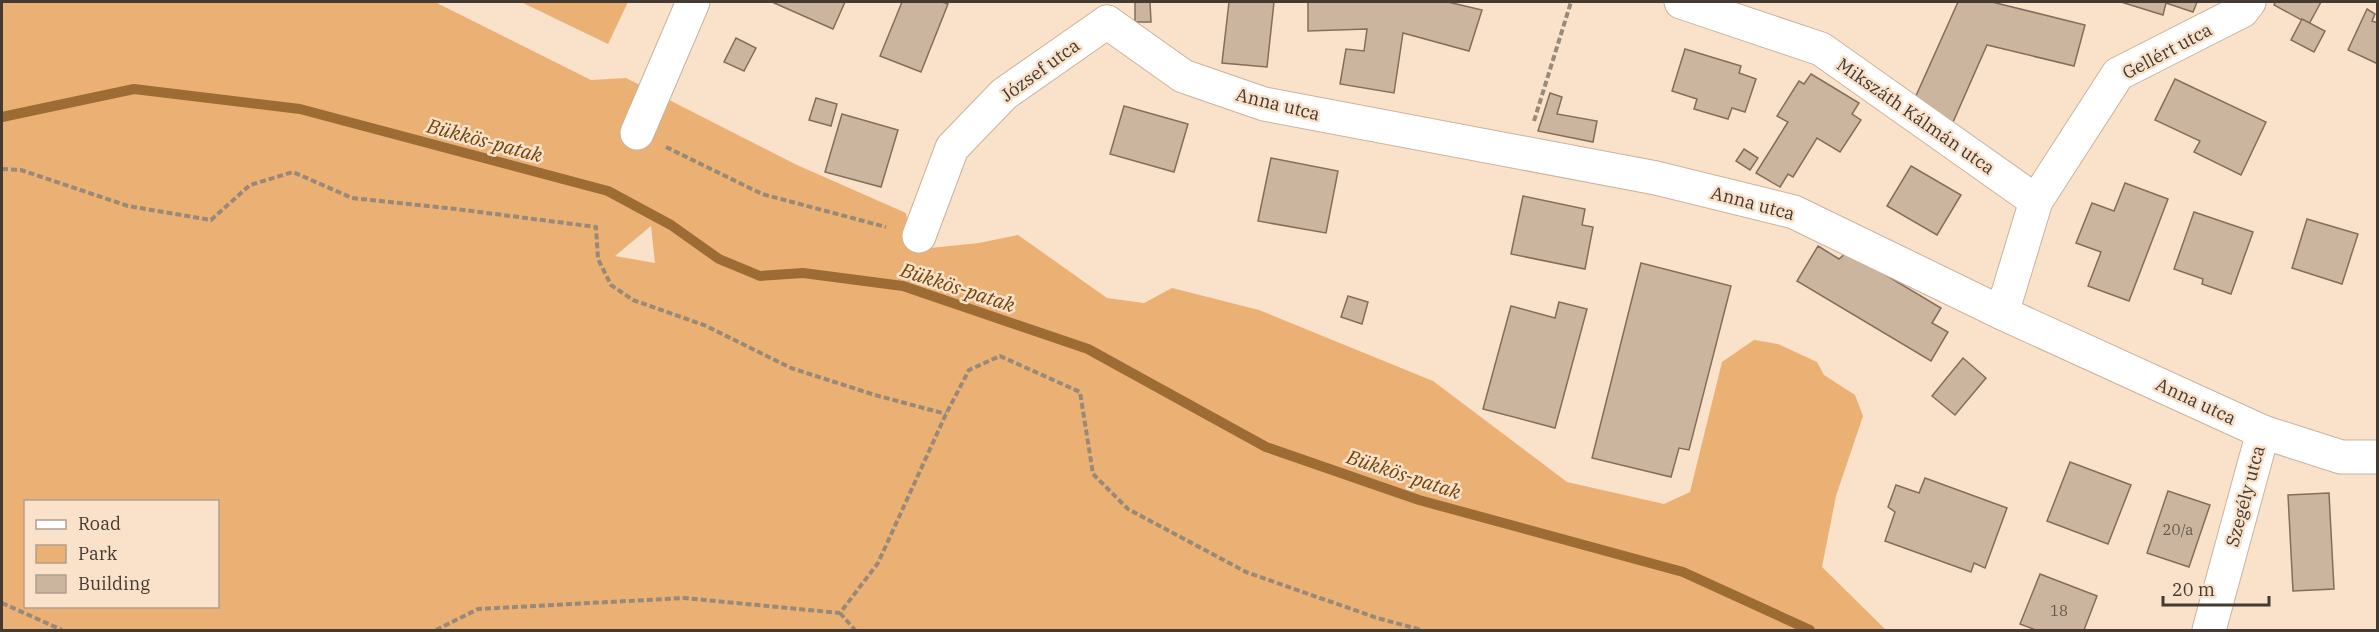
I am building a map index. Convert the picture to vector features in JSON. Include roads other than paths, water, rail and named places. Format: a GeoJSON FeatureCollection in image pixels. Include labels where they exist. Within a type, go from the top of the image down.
{"type":"FeatureCollection","features":[{"type":"Feature","properties":{"kind":"street"},"geometry":{"type":"LineString","coordinates":[[637,133],[693,2]]}},
{"type":"Feature","properties":{"kind":"street","name":"Mikszáth Kálmán utca"},"geometry":{"type":"LineString","coordinates":[[1681,2],[1821,50],[2036,201]]}},
{"type":"Feature","properties":{"kind":"street","name":"Gellért utca"},"geometry":{"type":"LineString","coordinates":[[2036,201],[2118,74],[2242,11],[2249,2]]}},
{"type":"Feature","properties":{"kind":"street","name":"Anna utca"},"geometry":{"type":"LineString","coordinates":[[1107,12],[1183,76],[1263,104],[1656,178],[1794,212],[2002,313],[2263,432],[2341,457],[2378,457]]}},
{"type":"Feature","properties":{"kind":"street","name":"József utca"},"geometry":{"type":"LineString","coordinates":[[919,236],[952,148],[1004,94],[1107,12]]}},
{"type":"Feature","properties":{"kind":"street"},"geometry":{"type":"LineString","coordinates":[[2002,313],[2036,201]]}},
{"type":"Feature","properties":{"kind":"street","name":"Szegély utca"},"geometry":{"type":"LineString","coordinates":[[2209,630],[2263,432]]}},
{"type":"Feature","properties":{"kind":"waterway","name":"Bükkös-patak"},"geometry":{"type":"LineString","coordinates":[[2,117],[134,89],[300,109],[608,191],[671,225],[719,259],[760,276],[803,273],[903,286],[1088,349],[1266,447],[1419,500],[1683,572],[1810,630]]}}]}
